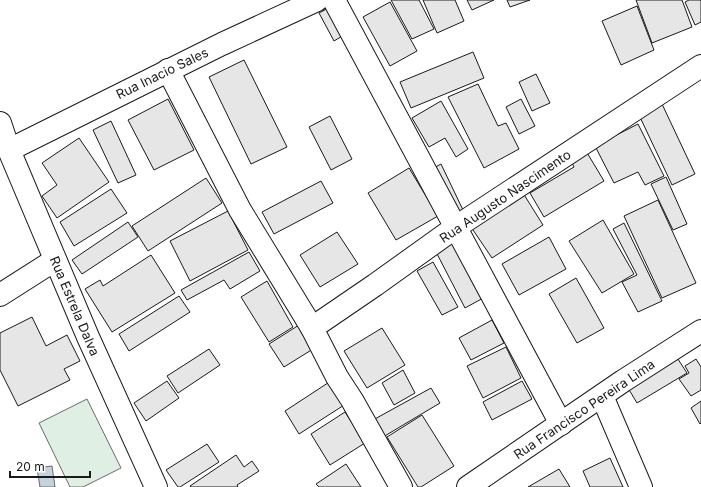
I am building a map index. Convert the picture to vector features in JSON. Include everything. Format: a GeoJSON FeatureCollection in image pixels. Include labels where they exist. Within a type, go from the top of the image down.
{"type":"FeatureCollection","features":[{"type":"Feature","properties":{"kind":"street","name":"Rua Inacio Sales"},"geometry":{"type":"LineString","coordinates":[[9,150],[168,70],[317,0]]}},
{"type":"Feature","properties":{"kind":"street"},"geometry":{"type":"LineString","coordinates":[[334,0],[561,424]]}},
{"type":"Feature","properties":{"kind":"street","name":"Rua Augusto Nascimento"},"geometry":{"type":"LineString","coordinates":[[312,328],[456,228],[701,66]]}},
{"type":"Feature","properties":{"kind":"street"},"geometry":{"type":"LineString","coordinates":[[168,70],[240,210],[312,328],[337,377],[352,400],[401,487]]}},
{"type":"Feature","properties":{"kind":"street","name":"Rua Estrela Dalva"},"geometry":{"type":"LineString","coordinates":[[0,123],[9,150],[55,260],[156,487]]}},
{"type":"Feature","properties":{"kind":"street"},"geometry":{"type":"LineString","coordinates":[[0,295],[55,260]]}},
{"type":"Feature","properties":{"kind":"street","name":"Rua Francisco Pereira Lima"},"geometry":{"type":"LineString","coordinates":[[468,487],[701,331]]}},
{"type":"Feature","properties":{"kind":"street"},"geometry":{"type":"LineString","coordinates":[[602,396],[640,487]]}},
{"type":"Feature","properties":{"kind":"green space"},"geometry":{"type":"Polygon","coordinates":[[[87,399],[121,468],[83,487],[70,487],[39,423],[87,399]]]}},
{"type":"Feature","properties":{"kind":"shaded area"},"geometry":{"type":"Polygon","coordinates":[[[52,466],[55,487],[40,487],[37,468],[52,466]]]}},
{"type":"Feature","properties":{"kind":"building"},"geometry":{"type":"Polygon","coordinates":[[[391,0],[419,0],[434,29],[412,39],[391,0]]]}},
{"type":"Feature","properties":{"kind":"building"},"geometry":{"type":"Polygon","coordinates":[[[423,0],[455,0],[464,21],[437,33],[423,0]]]}},
{"type":"Feature","properties":{"kind":"building"},"geometry":{"type":"Polygon","coordinates":[[[467,0],[494,0],[472,10],[467,0]]]}},
{"type":"Feature","properties":{"kind":"building"},"geometry":{"type":"Polygon","coordinates":[[[507,0],[530,0],[510,7],[507,0]]]}},
{"type":"Feature","properties":{"kind":"building"},"geometry":{"type":"Polygon","coordinates":[[[636,0],[682,0],[692,27],[652,43],[636,0]]]}},
{"type":"Feature","properties":{"kind":"building"},"geometry":{"type":"Polygon","coordinates":[[[689,0],[701,0],[701,22],[695,25],[685,2],[689,0]]]}},
{"type":"Feature","properties":{"kind":"building"},"geometry":{"type":"Polygon","coordinates":[[[390,2],[417,51],[390,66],[363,17],[390,2]]]}},
{"type":"Feature","properties":{"kind":"building"},"geometry":{"type":"Polygon","coordinates":[[[334,5],[349,32],[334,41],[319,13],[334,5]]]}},
{"type":"Feature","properties":{"kind":"building"},"geometry":{"type":"Polygon","coordinates":[[[637,6],[654,50],[621,65],[602,21],[637,6]]]}},
{"type":"Feature","properties":{"kind":"building"},"geometry":{"type":"Polygon","coordinates":[[[473,52],[484,78],[411,108],[400,82],[473,52]]]}},
{"type":"Feature","properties":{"kind":"building"},"geometry":{"type":"Polygon","coordinates":[[[244,60],[287,147],[251,164],[209,77],[244,60]]]}},
{"type":"Feature","properties":{"kind":"building"},"geometry":{"type":"Polygon","coordinates":[[[536,74],[550,103],[532,111],[519,82],[536,74]]]}},
{"type":"Feature","properties":{"kind":"building"},"geometry":{"type":"Polygon","coordinates":[[[478,84],[498,126],[506,123],[519,149],[484,168],[448,97],[478,84]]]}},
{"type":"Feature","properties":{"kind":"building"},"geometry":{"type":"Polygon","coordinates":[[[168,99],[194,150],[154,170],[128,120],[168,99]]]}},
{"type":"Feature","properties":{"kind":"building"},"geometry":{"type":"Polygon","coordinates":[[[521,99],[535,126],[519,134],[506,107],[521,99]]]}},
{"type":"Feature","properties":{"kind":"building"},"geometry":{"type":"Polygon","coordinates":[[[441,101],[468,149],[456,157],[445,138],[429,147],[412,118],[441,101]]]}},
{"type":"Feature","properties":{"kind":"building"},"geometry":{"type":"Polygon","coordinates":[[[662,104],[695,174],[672,185],[639,115],[662,104]]]}},
{"type":"Feature","properties":{"kind":"building"},"geometry":{"type":"Polygon","coordinates":[[[330,116],[352,159],[331,170],[309,127],[330,116]]]}},
{"type":"Feature","properties":{"kind":"building"},"geometry":{"type":"Polygon","coordinates":[[[111,121],[136,175],[118,183],[93,130],[111,121]]]}},
{"type":"Feature","properties":{"kind":"building"},"geometry":{"type":"Polygon","coordinates":[[[638,124],[664,176],[645,185],[638,172],[614,183],[595,146],[638,124]]]}},
{"type":"Feature","properties":{"kind":"building"},"geometry":{"type":"Polygon","coordinates":[[[79,138],[109,182],[57,218],[42,196],[57,185],[42,163],[79,138]]]}},
{"type":"Feature","properties":{"kind":"building"},"geometry":{"type":"Polygon","coordinates":[[[586,151],[604,181],[544,217],[530,193],[574,167],[571,161],[586,151]]]}},
{"type":"Feature","properties":{"kind":"building"},"geometry":{"type":"Polygon","coordinates":[[[441,164],[463,210],[454,215],[432,169],[441,164]]]}},
{"type":"Feature","properties":{"kind":"building"},"geometry":{"type":"Polygon","coordinates":[[[409,168],[438,216],[396,240],[368,193],[409,168]]]}},
{"type":"Feature","properties":{"kind":"building"},"geometry":{"type":"Polygon","coordinates":[[[666,177],[687,224],[673,230],[651,184],[666,177]]]}},
{"type":"Feature","properties":{"kind":"building"},"geometry":{"type":"Polygon","coordinates":[[[206,178],[222,203],[148,251],[132,226],[206,178]]]}},
{"type":"Feature","properties":{"kind":"building"},"geometry":{"type":"Polygon","coordinates":[[[321,181],[333,203],[274,234],[262,212],[321,181]]]}},
{"type":"Feature","properties":{"kind":"building"},"geometry":{"type":"Polygon","coordinates":[[[111,189],[127,213],[74,246],[60,222],[111,189]]]}},
{"type":"Feature","properties":{"kind":"building"},"geometry":{"type":"Polygon","coordinates":[[[523,193],[543,225],[492,258],[471,227],[523,193]]]}},
{"type":"Feature","properties":{"kind":"building"},"geometry":{"type":"Polygon","coordinates":[[[658,200],[696,283],[662,298],[624,216],[658,200]]]}},
{"type":"Feature","properties":{"kind":"building"},"geometry":{"type":"Polygon","coordinates":[[[228,211],[248,250],[190,281],[170,241],[228,211]]]}},
{"type":"Feature","properties":{"kind":"building"},"geometry":{"type":"Polygon","coordinates":[[[603,220],[634,274],[602,293],[569,241],[603,220]]]}},
{"type":"Feature","properties":{"kind":"building"},"geometry":{"type":"Polygon","coordinates":[[[128,222],[138,237],[82,274],[72,260],[128,222]]]}},
{"type":"Feature","properties":{"kind":"building"},"geometry":{"type":"Polygon","coordinates":[[[624,223],[662,301],[638,312],[622,282],[637,275],[613,229],[624,223]]]}},
{"type":"Feature","properties":{"kind":"building"},"geometry":{"type":"Polygon","coordinates":[[[337,232],[358,264],[320,287],[300,255],[337,232]]]}},
{"type":"Feature","properties":{"kind":"building"},"geometry":{"type":"Polygon","coordinates":[[[454,237],[485,297],[465,308],[434,248],[454,237]]]}},
{"type":"Feature","properties":{"kind":"building"},"geometry":{"type":"Polygon","coordinates":[[[549,237],[566,269],[519,295],[502,264],[549,237]]]}},
{"type":"Feature","properties":{"kind":"building"},"geometry":{"type":"Polygon","coordinates":[[[249,252],[260,271],[230,289],[224,280],[187,300],[181,290],[249,252]]]}},
{"type":"Feature","properties":{"kind":"building"},"geometry":{"type":"Polygon","coordinates":[[[151,255],[175,293],[112,332],[85,289],[100,280],[103,286],[151,255]]]}},
{"type":"Feature","properties":{"kind":"building"},"geometry":{"type":"Polygon","coordinates":[[[433,262],[458,307],[442,315],[417,271],[433,262]]]}},
{"type":"Feature","properties":{"kind":"building"},"geometry":{"type":"Polygon","coordinates":[[[576,278],[604,328],[577,343],[549,294],[576,278]]]}},
{"type":"Feature","properties":{"kind":"building"},"geometry":{"type":"Polygon","coordinates":[[[267,281],[293,327],[269,342],[241,297],[267,281]]]}},
{"type":"Feature","properties":{"kind":"building"},"geometry":{"type":"Polygon","coordinates":[[[179,296],[190,312],[129,351],[119,334],[179,296]]]}},
{"type":"Feature","properties":{"kind":"building"},"geometry":{"type":"Polygon","coordinates":[[[32,317],[46,346],[67,335],[80,361],[64,369],[70,380],[18,406],[0,370],[0,333],[32,317]]]}},
{"type":"Feature","properties":{"kind":"building"},"geometry":{"type":"Polygon","coordinates":[[[492,320],[504,343],[471,360],[459,338],[492,320]]]}},
{"type":"Feature","properties":{"kind":"building"},"geometry":{"type":"Polygon","coordinates":[[[299,325],[313,349],[284,367],[269,344],[299,325]]]}},
{"type":"Feature","properties":{"kind":"building"},"geometry":{"type":"Polygon","coordinates":[[[382,328],[405,365],[367,388],[344,351],[382,328]]]}},
{"type":"Feature","properties":{"kind":"building"},"geometry":{"type":"Polygon","coordinates":[[[506,347],[521,378],[483,398],[467,366],[506,347]]]}},
{"type":"Feature","properties":{"kind":"building"},"geometry":{"type":"Polygon","coordinates":[[[209,349],[220,365],[178,393],[167,376],[209,349]]]}},
{"type":"Feature","properties":{"kind":"building"},"geometry":{"type":"Polygon","coordinates":[[[674,353],[687,373],[637,403],[625,383],[674,353]]]}},
{"type":"Feature","properties":{"kind":"building"},"geometry":{"type":"Polygon","coordinates":[[[696,359],[701,367],[701,390],[691,396],[679,379],[689,373],[685,366],[696,359]]]}},
{"type":"Feature","properties":{"kind":"building"},"geometry":{"type":"Polygon","coordinates":[[[403,370],[415,393],[394,405],[382,383],[403,370]]]}},
{"type":"Feature","properties":{"kind":"building"},"geometry":{"type":"Polygon","coordinates":[[[337,377],[352,400],[299,434],[285,411],[337,377]]]}},
{"type":"Feature","properties":{"kind":"building"},"geometry":{"type":"Polygon","coordinates":[[[167,381],[179,398],[146,421],[134,403],[167,381]]]}},
{"type":"Feature","properties":{"kind":"building"},"geometry":{"type":"Polygon","coordinates":[[[522,381],[532,399],[492,420],[483,402],[522,381]]]}},
{"type":"Feature","properties":{"kind":"building"},"geometry":{"type":"Polygon","coordinates":[[[431,388],[440,403],[383,437],[373,420],[431,388]]]}},
{"type":"Feature","properties":{"kind":"building"},"geometry":{"type":"Polygon","coordinates":[[[701,401],[701,423],[700,424],[691,408],[701,401]]]}},
{"type":"Feature","properties":{"kind":"building"},"geometry":{"type":"Polygon","coordinates":[[[345,412],[365,443],[330,465],[311,434],[345,412]]]}},
{"type":"Feature","properties":{"kind":"building"},"geometry":{"type":"Polygon","coordinates":[[[422,415],[454,466],[421,487],[418,487],[387,437],[422,415]]]}},
{"type":"Feature","properties":{"kind":"building"},"geometry":{"type":"Polygon","coordinates":[[[207,444],[219,462],[178,487],[166,470],[207,444]]]}},
{"type":"Feature","properties":{"kind":"building"},"geometry":{"type":"Polygon","coordinates":[[[236,455],[244,467],[252,461],[259,471],[237,485],[238,487],[190,486],[236,455]]]}},
{"type":"Feature","properties":{"kind":"building"},"geometry":{"type":"Polygon","coordinates":[[[610,458],[623,487],[590,487],[583,471],[610,458]]]}},
{"type":"Feature","properties":{"kind":"building"},"geometry":{"type":"Polygon","coordinates":[[[346,464],[361,487],[319,487],[316,484],[346,464]]]}},
{"type":"Feature","properties":{"kind":"building"},"geometry":{"type":"Polygon","coordinates":[[[559,469],[570,487],[528,487],[559,469]]]}}]}
